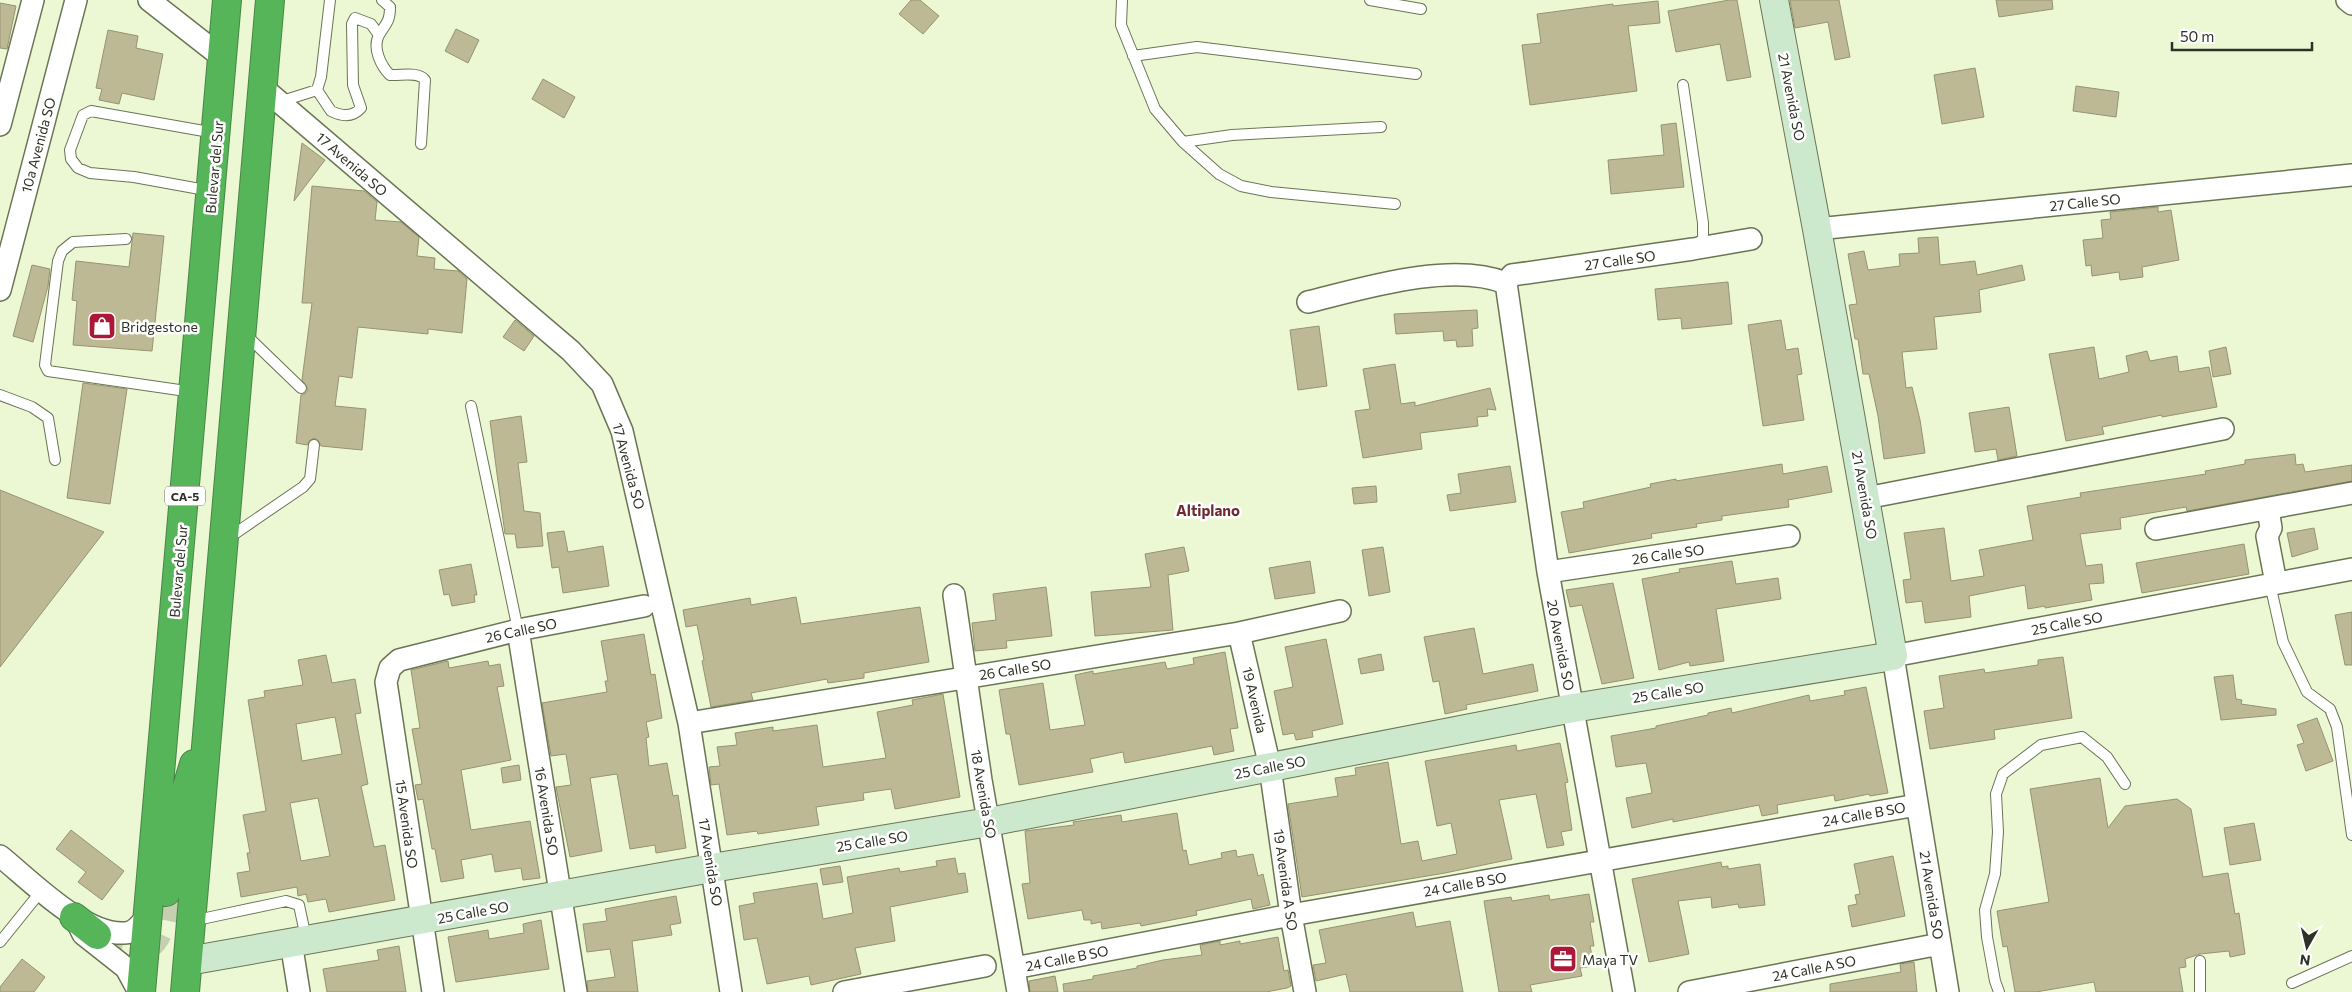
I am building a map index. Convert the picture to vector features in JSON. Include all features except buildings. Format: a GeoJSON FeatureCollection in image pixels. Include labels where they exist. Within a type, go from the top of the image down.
{"type":"FeatureCollection","features":[{"type":"Feature","properties":{"kind":"highway","name":"Bulevar del Sur"},"geometry":{"type":"LineString","coordinates":[[140,992],[212,191],[227,0]]}},
{"type":"Feature","properties":{"kind":"highway"},"geometry":{"type":"LineString","coordinates":[[185,992],[209,732],[242,331],[271,95],[270,0]]}},
{"type":"Feature","properties":{"kind":"highway"},"geometry":{"type":"LineString","coordinates":[[166,892],[181,807],[195,758],[209,732]]}},
{"type":"Feature","properties":{"kind":"highway"},"geometry":{"type":"LineString","coordinates":[[74,917],[97,935]]}},
{"type":"Feature","properties":{"kind":"street"},"geometry":{"type":"LineString","coordinates":[[0,125],[33,0]]}},
{"type":"Feature","properties":{"kind":"street","name":"10a Avenida SO"},"geometry":{"type":"LineString","coordinates":[[0,290],[76,0]]}},
{"type":"Feature","properties":{"kind":"street"},"geometry":{"type":"LineString","coordinates":[[149,0],[223,58]]}},
{"type":"Feature","properties":{"kind":"street","name":"21 Avenida SO"},"geometry":{"type":"LineString","coordinates":[[1774,0],[1866,498],[1948,992]]}},
{"type":"Feature","properties":{"kind":"street"},"geometry":{"type":"LineString","coordinates":[[2347,0],[2352,4]]}},
{"type":"Feature","properties":{"kind":"street","name":"17 Avenida SO"},"geometry":{"type":"LineString","coordinates":[[271,95],[571,351],[602,384],[622,431],[689,723],[731,992]]}},
{"type":"Feature","properties":{"kind":"street","name":"27 Calle SO"},"geometry":{"type":"LineString","coordinates":[[1818,230],[2352,174]]}},
{"type":"Feature","properties":{"kind":"street","name":"27 Calle SO"},"geometry":{"type":"LineString","coordinates":[[1506,290],[1512,275],[1751,239]]}},
{"type":"Feature","properties":{"kind":"street"},"geometry":{"type":"LineString","coordinates":[[1308,302],[1398,280],[1463,275],[1492,277],[1506,290]]}},
{"type":"Feature","properties":{"kind":"street","name":"20 Avenida SO"},"geometry":{"type":"LineString","coordinates":[[1506,290],[1548,572],[1624,992]]}},
{"type":"Feature","properties":{"kind":"street"},"geometry":{"type":"LineString","coordinates":[[1866,498],[2223,429]]}},
{"type":"Feature","properties":{"kind":"street"},"geometry":{"type":"LineString","coordinates":[[2156,530],[2270,519],[2352,493]]}},
{"type":"Feature","properties":{"kind":"street"},"geometry":{"type":"LineString","coordinates":[[2270,519],[2280,534],[2278,582]]}},
{"type":"Feature","properties":{"kind":"street","name":"26 Calle SO"},"geometry":{"type":"LineString","coordinates":[[1548,572],[1789,536]]}},
{"type":"Feature","properties":{"kind":"street","name":"25 Calle SO"},"geometry":{"type":"LineString","coordinates":[[188,961],[712,868],[989,822],[1573,708],[1892,656],[2352,569]]}},
{"type":"Feature","properties":{"kind":"street","name":"18 Avenida SO"},"geometry":{"type":"LineString","coordinates":[[954,595],[964,677],[1018,992]]}},
{"type":"Feature","properties":{"kind":"street","name":"26 Calle SO"},"geometry":{"type":"LineString","coordinates":[[399,660],[518,630],[644,606]]}},
{"type":"Feature","properties":{"kind":"street","name":"26 Calle SO"},"geometry":{"type":"LineString","coordinates":[[689,723],[1239,633],[1340,611]]}},
{"type":"Feature","properties":{"kind":"street","name":"16 Avenida SO"},"geometry":{"type":"LineString","coordinates":[[518,630],[576,992]]}},
{"type":"Feature","properties":{"kind":"street","name":"19 Avenida"},"geometry":{"type":"LineString","coordinates":[[1239,633],[1270,767]]}},
{"type":"Feature","properties":{"kind":"street","name":"15 Avenida SO"},"geometry":{"type":"LineString","coordinates":[[399,660],[390,668],[386,682],[433,992]]}},
{"type":"Feature","properties":{"kind":"street","name":"19 Avenida A SO"},"geometry":{"type":"LineString","coordinates":[[1270,767],[1291,915],[1305,992]]}},
{"type":"Feature","properties":{"kind":"street","name":"24 Calle B SO"},"geometry":{"type":"LineString","coordinates":[[1014,968],[1291,915],[1917,804]]}},
{"type":"Feature","properties":{"kind":"street"},"geometry":{"type":"LineString","coordinates":[[0,856],[74,917],[104,930],[126,934],[137,928],[148,915]]}},
{"type":"Feature","properties":{"kind":"street"},"geometry":{"type":"LineString","coordinates":[[74,917],[83,934],[126,968],[140,992]]}},
{"type":"Feature","properties":{"kind":"street"},"geometry":{"type":"LineString","coordinates":[[298,992],[299,941]]}},
{"type":"Feature","properties":{"kind":"street","name":"24 Calle A SO"},"geometry":{"type":"LineString","coordinates":[[1689,992],[1940,944]]}},
{"type":"Feature","properties":{"kind":"street"},"geometry":{"type":"LineString","coordinates":[[844,992],[985,966]]}},
{"type":"Feature","properties":{"kind":"lane"},"geometry":{"type":"LineString","coordinates":[[317,90],[321,77],[330,0]]}},
{"type":"Feature","properties":{"kind":"lane"},"geometry":{"type":"LineString","coordinates":[[382,0],[390,7],[388,26],[379,36],[377,50],[384,69],[390,75],[417,75],[425,80],[421,144]]}},
{"type":"Feature","properties":{"kind":"lane"},"geometry":{"type":"LineString","coordinates":[[1122,0],[1121,25],[1155,109],[1183,142],[1219,174],[1241,186],[1302,196],[1395,204]]}},
{"type":"Feature","properties":{"kind":"lane"},"geometry":{"type":"LineString","coordinates":[[1370,0],[1421,9]]}},
{"type":"Feature","properties":{"kind":"lane"},"geometry":{"type":"LineString","coordinates":[[317,90],[331,111],[349,116],[356,114],[361,108],[353,85],[352,24],[356,18],[371,24],[379,36]]}},
{"type":"Feature","properties":{"kind":"lane"},"geometry":{"type":"LineString","coordinates":[[1133,56],[1197,47],[1416,74]]}},
{"type":"Feature","properties":{"kind":"lane"},"geometry":{"type":"LineString","coordinates":[[1683,84],[1703,223],[1703,238],[1693,249]]}},
{"type":"Feature","properties":{"kind":"lane"},"geometry":{"type":"LineString","coordinates":[[271,95],[317,90]]}},
{"type":"Feature","properties":{"kind":"lane"},"geometry":{"type":"LineString","coordinates":[[212,191],[134,177],[90,173],[78,168],[71,159],[70,150],[83,115],[90,111],[217,133]]}},
{"type":"Feature","properties":{"kind":"lane"},"geometry":{"type":"LineString","coordinates":[[1183,142],[1232,135],[1380,127]]}},
{"type":"Feature","properties":{"kind":"lane"},"geometry":{"type":"LineString","coordinates":[[126,239],[73,242],[62,252],[58,261],[46,365],[48,371],[194,392]]}},
{"type":"Feature","properties":{"kind":"lane"},"geometry":{"type":"LineString","coordinates":[[242,331],[301,388]]}},
{"type":"Feature","properties":{"kind":"lane"},"geometry":{"type":"LineString","coordinates":[[0,396],[32,407],[48,418],[55,460]]}},
{"type":"Feature","properties":{"kind":"lane"},"geometry":{"type":"LineString","coordinates":[[471,406],[518,630]]}},
{"type":"Feature","properties":{"kind":"lane"},"geometry":{"type":"LineString","coordinates":[[224,541],[303,487],[310,479],[314,445]]}},
{"type":"Feature","properties":{"kind":"lane"},"geometry":{"type":"LineString","coordinates":[[2278,582],[2283,642],[2307,692],[2330,709],[2337,727],[2352,835]]}},
{"type":"Feature","properties":{"kind":"lane"},"geometry":{"type":"LineString","coordinates":[[2000,992],[1995,981],[1987,937],[1985,910],[1995,874],[1998,832],[1996,794],[2002,774],[2041,745],[2082,737],[2107,757],[2126,784]]}},
{"type":"Feature","properties":{"kind":"lane"},"geometry":{"type":"LineString","coordinates":[[0,942],[42,890]]}},
{"type":"Feature","properties":{"kind":"lane"},"geometry":{"type":"LineString","coordinates":[[192,921],[286,901],[299,905],[299,941]]}},
{"type":"Feature","properties":{"kind":"lane"},"geometry":{"type":"LineString","coordinates":[[2292,983],[2352,956]]}},
{"type":"Feature","properties":{"kind":"lane"},"geometry":{"type":"LineString","coordinates":[[2200,961],[2200,992]]}},
{"type":"Feature","properties":{"kind":"tunnel"},"geometry":{"type":"LineString","coordinates":[[97,935],[114,944],[133,948],[143,947],[150,943],[160,929],[166,892]]}},
{"type":"Feature","properties":{"kind":"place","name":"Bridgestone"},"geometry":{"type":"Point","coordinates":[102,326]}},
{"type":"Feature","properties":{"kind":"place","name":"Maya TV"},"geometry":{"type":"Point","coordinates":[1563,959]}},
{"type":"Feature","properties":{"kind":"district","name":"Altiplano"},"geometry":{"type":"Point","coordinates":[1208,510]}}]}
